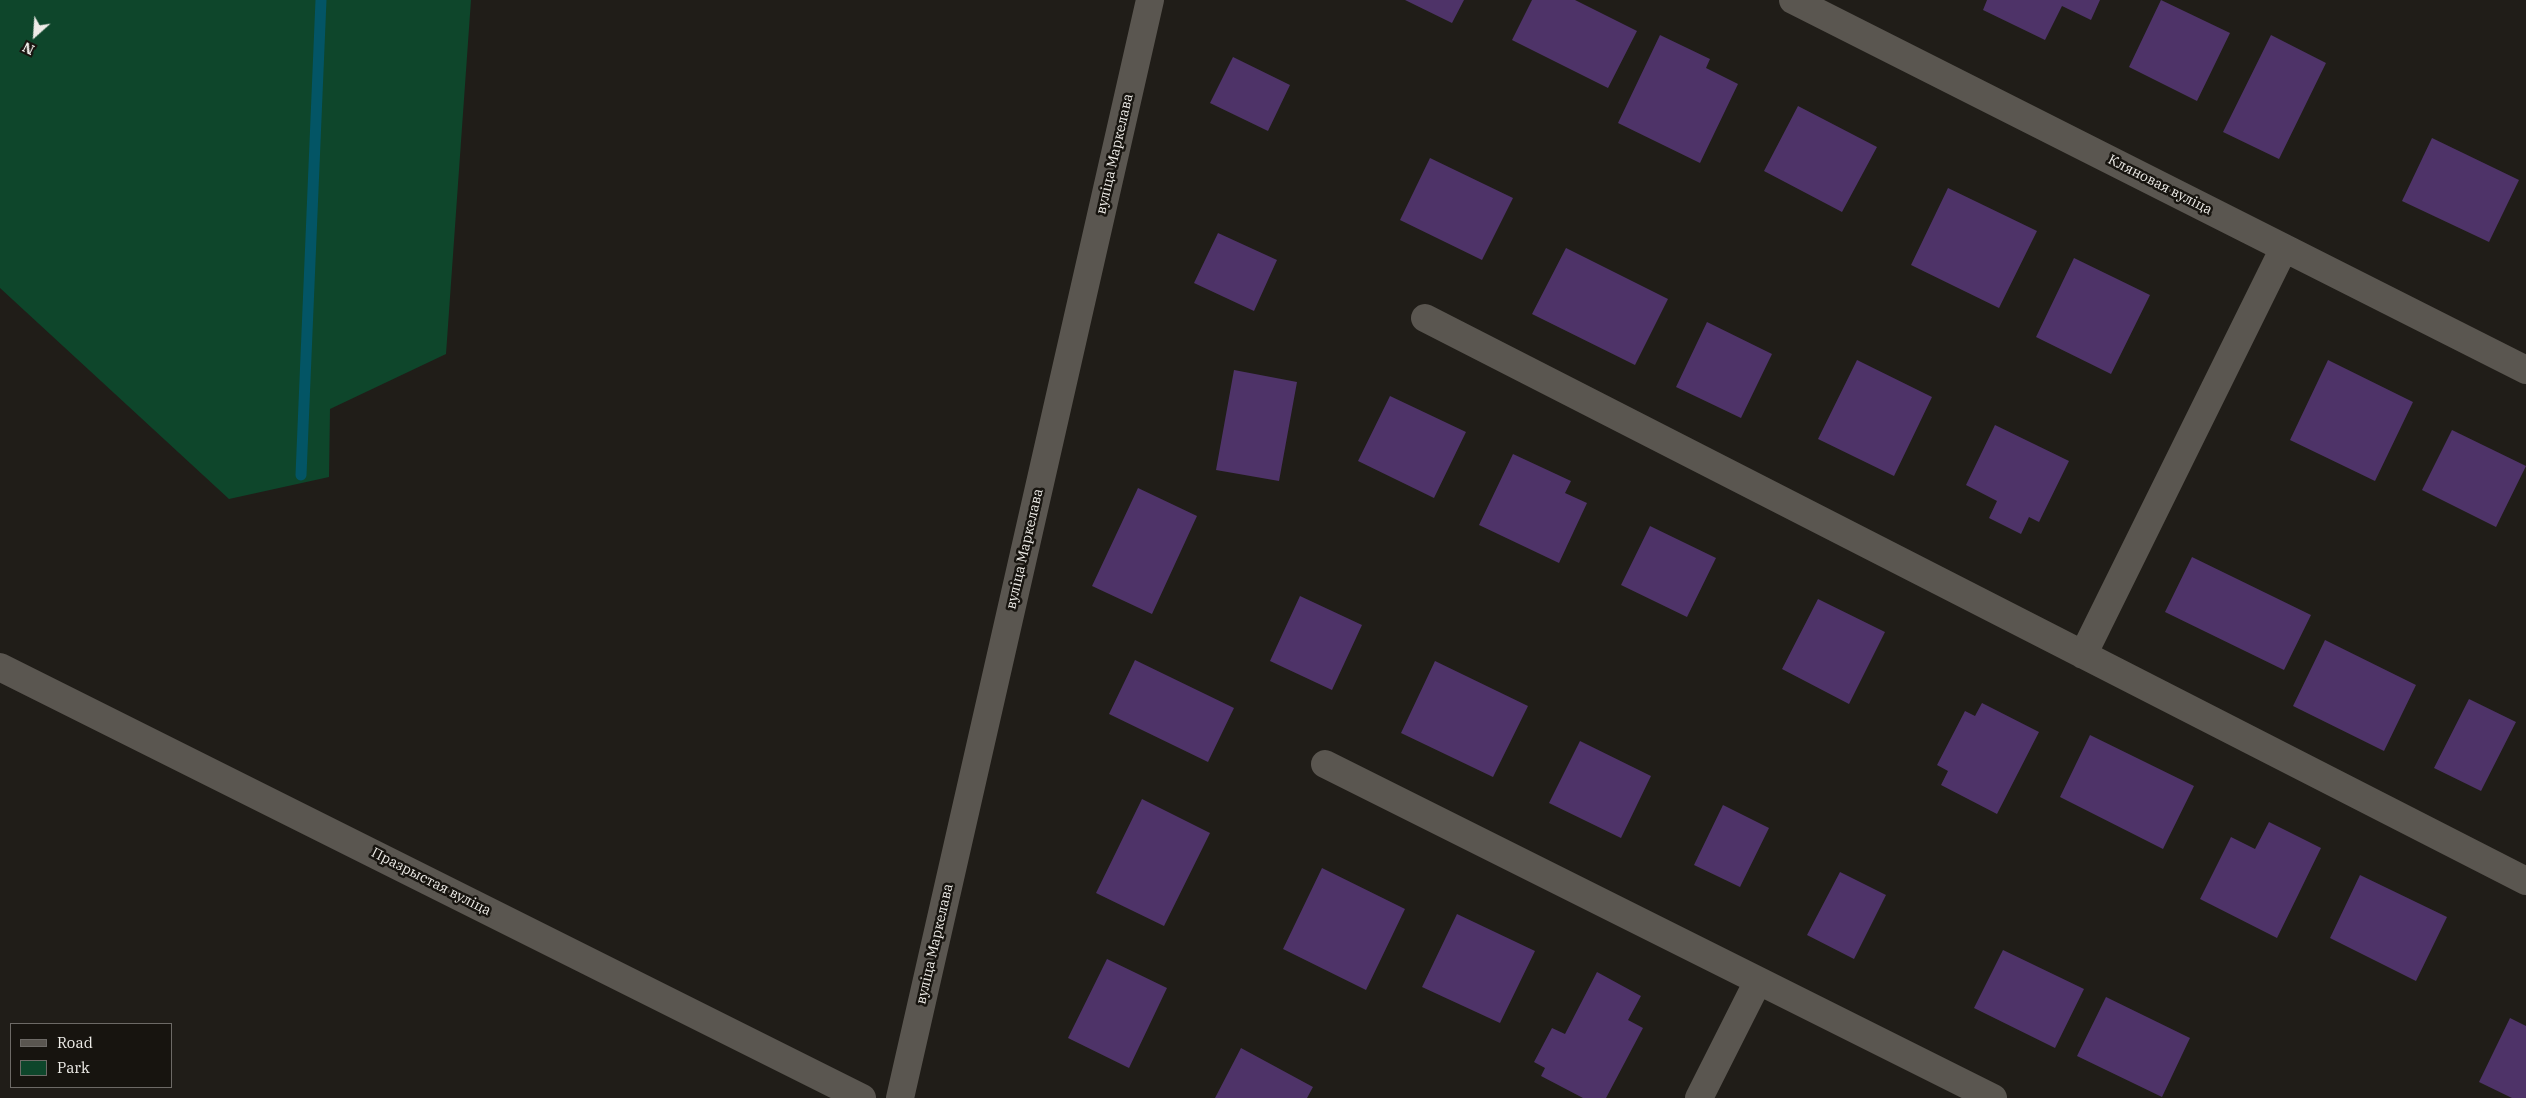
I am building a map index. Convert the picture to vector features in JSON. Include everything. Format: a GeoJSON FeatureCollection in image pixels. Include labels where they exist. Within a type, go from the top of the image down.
{"type":"FeatureCollection","features":[{"type":"Feature","properties":{"kind":"street","name":"вуліца Маркелава"},"geometry":{"type":"LineString","coordinates":[[900,1098],[1150,0]]}},
{"type":"Feature","properties":{"kind":"street","name":"Кляновая вуліца"},"geometry":{"type":"LineString","coordinates":[[1793,0],[2526,370]]}},
{"type":"Feature","properties":{"kind":"street"},"geometry":{"type":"LineString","coordinates":[[2083,655],[2284,248]]}},
{"type":"Feature","properties":{"kind":"street"},"geometry":{"type":"LineString","coordinates":[[1425,318],[2526,881]]}},
{"type":"Feature","properties":{"kind":"street","name":"Празрыстая вуліца"},"geometry":{"type":"LineString","coordinates":[[0,667],[862,1098]]}},
{"type":"Feature","properties":{"kind":"street"},"geometry":{"type":"LineString","coordinates":[[1325,764],[1993,1098]]}},
{"type":"Feature","properties":{"kind":"street"},"geometry":{"type":"LineString","coordinates":[[1700,1098],[1758,981]]}},
{"type":"Feature","properties":{"kind":"green space"},"geometry":{"type":"Polygon","coordinates":[[[0,0],[471,0],[446,354],[330,409],[329,477],[229,499],[0,288],[0,0]]]}},
{"type":"Feature","properties":{"kind":"building"},"geometry":{"type":"Polygon","coordinates":[[[1405,0],[1464,0],[1452,23],[1405,0]]]}},
{"type":"Feature","properties":{"kind":"building"},"geometry":{"type":"Polygon","coordinates":[[[1532,0],[1575,0],[1637,31],[1608,88],[1512,40],[1532,0]]]}},
{"type":"Feature","properties":{"kind":"building"},"geometry":{"type":"Polygon","coordinates":[[[1987,0],[2100,0],[2091,20],[2062,6],[2045,40],[1983,10],[1987,0]]]}},
{"type":"Feature","properties":{"kind":"building"},"geometry":{"type":"Polygon","coordinates":[[[2161,0],[2230,33],[2197,101],[2129,67],[2161,0]]]}},
{"type":"Feature","properties":{"kind":"building"},"geometry":{"type":"Polygon","coordinates":[[[1660,35],[1710,59],[1706,68],[1738,84],[1700,163],[1618,123],[1660,35]]]}},
{"type":"Feature","properties":{"kind":"building"},"geometry":{"type":"Polygon","coordinates":[[[2271,35],[2326,63],[2279,159],[2223,132],[2271,35]]]}},
{"type":"Feature","properties":{"kind":"building"},"geometry":{"type":"Polygon","coordinates":[[[1233,57],[1290,85],[1268,131],[1210,103],[1233,57]]]}},
{"type":"Feature","properties":{"kind":"building"},"geometry":{"type":"Polygon","coordinates":[[[1798,106],[1877,147],[1842,212],[1764,171],[1798,106]]]}},
{"type":"Feature","properties":{"kind":"building"},"geometry":{"type":"Polygon","coordinates":[[[2432,138],[2519,180],[2489,242],[2402,201],[2432,138]]]}},
{"type":"Feature","properties":{"kind":"building"},"geometry":{"type":"Polygon","coordinates":[[[1430,158],[1513,198],[1482,260],[1400,220],[1430,158]]]}},
{"type":"Feature","properties":{"kind":"building"},"geometry":{"type":"Polygon","coordinates":[[[1948,188],[2037,231],[1999,308],[1911,265],[1948,188]]]}},
{"type":"Feature","properties":{"kind":"building"},"geometry":{"type":"Polygon","coordinates":[[[1218,233],[1277,260],[1254,311],[1194,283],[1218,233]]]}},
{"type":"Feature","properties":{"kind":"building"},"geometry":{"type":"Polygon","coordinates":[[[1566,248],[1668,299],[1635,365],[1532,314],[1566,248]]]}},
{"type":"Feature","properties":{"kind":"building"},"geometry":{"type":"Polygon","coordinates":[[[2074,258],[2150,295],[2111,374],[2036,337],[2074,258]]]}},
{"type":"Feature","properties":{"kind":"building"},"geometry":{"type":"Polygon","coordinates":[[[1707,322],[1772,354],[1741,418],[1676,387],[1707,322]]]}},
{"type":"Feature","properties":{"kind":"building"},"geometry":{"type":"Polygon","coordinates":[[[1857,360],[1932,397],[1894,476],[1818,439],[1857,360]]]}},
{"type":"Feature","properties":{"kind":"building"},"geometry":{"type":"Polygon","coordinates":[[[2328,360],[2413,402],[2375,481],[2290,440],[2328,360]]]}},
{"type":"Feature","properties":{"kind":"building"},"geometry":{"type":"Polygon","coordinates":[[[1234,370],[1297,382],[1279,481],[1216,470],[1234,370]]]}},
{"type":"Feature","properties":{"kind":"building"},"geometry":{"type":"Polygon","coordinates":[[[1390,396],[1466,432],[1434,498],[1358,461],[1390,396]]]}},
{"type":"Feature","properties":{"kind":"building"},"geometry":{"type":"Polygon","coordinates":[[[1995,425],[2069,461],[2039,522],[2029,517],[2021,534],[1989,518],[1997,501],[1966,485],[1995,425]]]}},
{"type":"Feature","properties":{"kind":"building"},"geometry":{"type":"Polygon","coordinates":[[[2452,430],[2526,466],[2496,527],[2422,490],[2452,430]]]}},
{"type":"Feature","properties":{"kind":"building"},"geometry":{"type":"Polygon","coordinates":[[[1513,454],[1571,481],[1565,493],[1587,503],[1559,563],[1479,525],[1513,454]]]}},
{"type":"Feature","properties":{"kind":"building"},"geometry":{"type":"Polygon","coordinates":[[[1138,488],[1197,516],[1152,614],[1092,586],[1138,488]]]}},
{"type":"Feature","properties":{"kind":"building"},"geometry":{"type":"Polygon","coordinates":[[[1650,526],[1716,558],[1687,617],[1621,585],[1650,526]]]}},
{"type":"Feature","properties":{"kind":"building"},"geometry":{"type":"Polygon","coordinates":[[[2192,557],[2311,615],[2284,670],[2165,612],[2192,557]]]}},
{"type":"Feature","properties":{"kind":"building"},"geometry":{"type":"Polygon","coordinates":[[[1300,596],[1362,625],[1332,690],[1270,661],[1300,596]]]}},
{"type":"Feature","properties":{"kind":"building"},"geometry":{"type":"Polygon","coordinates":[[[1818,599],[1885,632],[1849,704],[1782,669],[1818,599]]]}},
{"type":"Feature","properties":{"kind":"building"},"geometry":{"type":"Polygon","coordinates":[[[2325,640],[2416,685],[2384,751],[2293,706],[2325,640]]]}},
{"type":"Feature","properties":{"kind":"building"},"geometry":{"type":"Polygon","coordinates":[[[1135,660],[1234,708],[1208,762],[1109,714],[1135,660]]]}},
{"type":"Feature","properties":{"kind":"building"},"geometry":{"type":"Polygon","coordinates":[[[1435,661],[1528,706],[1493,777],[1401,733],[1435,661]]]}},
{"type":"Feature","properties":{"kind":"building"},"geometry":{"type":"Polygon","coordinates":[[[2469,699],[2516,722],[2481,791],[2434,768],[2469,699]]]}},
{"type":"Feature","properties":{"kind":"building"},"geometry":{"type":"Polygon","coordinates":[[[1982,703],[2039,732],[1997,814],[1941,785],[1948,771],[1937,765],[1965,711],[1975,716],[1982,703]]]}},
{"type":"Feature","properties":{"kind":"building"},"geometry":{"type":"Polygon","coordinates":[[[2090,735],[2194,786],[2163,849],[2060,797],[2090,735]]]}},
{"type":"Feature","properties":{"kind":"building"},"geometry":{"type":"Polygon","coordinates":[[[1580,741],[1651,776],[1621,838],[1549,803],[1580,741]]]}},
{"type":"Feature","properties":{"kind":"building"},"geometry":{"type":"Polygon","coordinates":[[[1142,799],[1210,833],[1164,926],[1096,893],[1142,799]]]}},
{"type":"Feature","properties":{"kind":"building"},"geometry":{"type":"Polygon","coordinates":[[[1723,805],[1769,828],[1740,887],[1694,865],[1723,805]]]}},
{"type":"Feature","properties":{"kind":"building"},"geometry":{"type":"Polygon","coordinates":[[[2269,822],[2321,848],[2277,938],[2200,899],[2231,837],[2255,849],[2269,822]]]}},
{"type":"Feature","properties":{"kind":"building"},"geometry":{"type":"Polygon","coordinates":[[[1322,868],[1405,909],[1366,990],[1283,949],[1322,868]]]}},
{"type":"Feature","properties":{"kind":"building"},"geometry":{"type":"Polygon","coordinates":[[[1840,872],[1886,895],[1854,959],[1807,935],[1840,872]]]}},
{"type":"Feature","properties":{"kind":"building"},"geometry":{"type":"Polygon","coordinates":[[[2360,875],[2447,917],[2416,981],[2330,938],[2360,875]]]}},
{"type":"Feature","properties":{"kind":"building"},"geometry":{"type":"Polygon","coordinates":[[[1457,914],[1535,951],[1500,1023],[1422,987],[1457,914]]]}},
{"type":"Feature","properties":{"kind":"building"},"geometry":{"type":"Polygon","coordinates":[[[2003,950],[2084,989],[2055,1048],[1974,1008],[2003,950]]]}},
{"type":"Feature","properties":{"kind":"building"},"geometry":{"type":"Polygon","coordinates":[[[1107,959],[1167,988],[1129,1068],[1068,1038],[1107,959]]]}},
{"type":"Feature","properties":{"kind":"building"},"geometry":{"type":"Polygon","coordinates":[[[1597,972],[1641,996],[1628,1020],[1643,1028],[1606,1098],[1583,1098],[1541,1076],[1545,1068],[1534,1062],[1552,1028],[1565,1034],[1597,972]]]}},
{"type":"Feature","properties":{"kind":"building"},"geometry":{"type":"Polygon","coordinates":[[[2106,997],[2190,1038],[2162,1097],[2077,1056],[2106,997]]]}},
{"type":"Feature","properties":{"kind":"building"},"geometry":{"type":"Polygon","coordinates":[[[2510,1018],[2526,1026],[2526,1098],[2512,1098],[2479,1082],[2510,1018]]]}},
{"type":"Feature","properties":{"kind":"building"},"geometry":{"type":"Polygon","coordinates":[[[1241,1048],[1313,1087],[1307,1098],[1215,1098],[1241,1048]]]}},
{"type":"Feature","properties":{"kind":"waterway"},"geometry":{"type":"LineString","coordinates":[[301,475],[321,0]]}}]}
